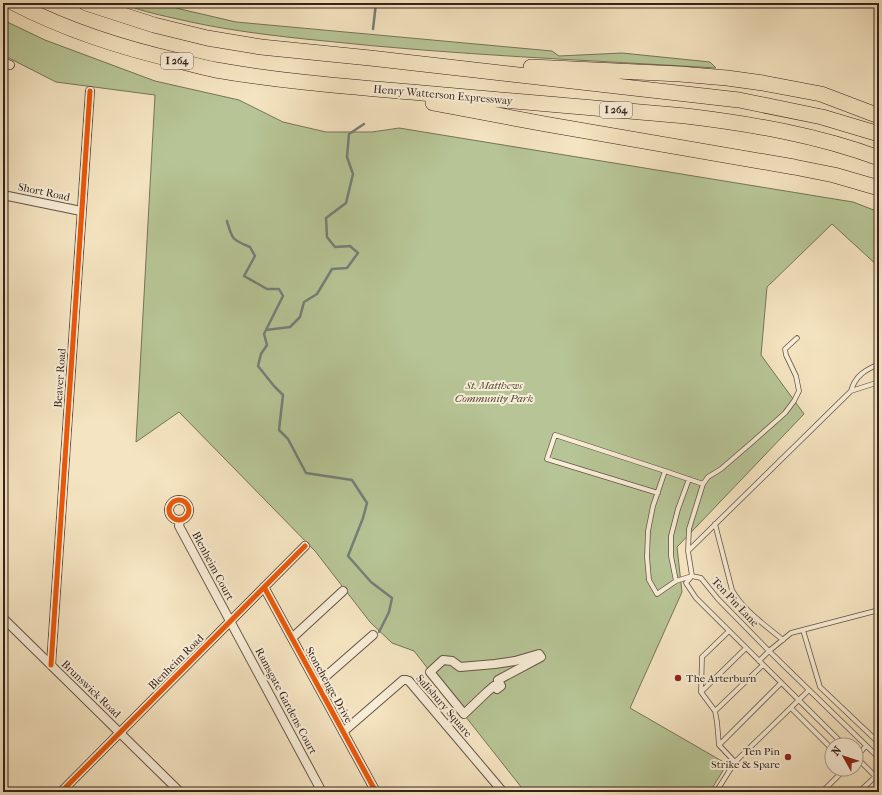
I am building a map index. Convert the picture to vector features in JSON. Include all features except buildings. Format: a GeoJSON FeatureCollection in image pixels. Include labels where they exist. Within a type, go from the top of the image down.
{"type":"FeatureCollection","features":[{"type":"Feature","properties":{"kind":"highway","name":"Henry Watterson Expressway"},"geometry":{"type":"LineString","coordinates":[[14,3],[36,14],[116,44],[159,57],[233,73],[349,87],[721,120],[754,125],[827,141],[879,158]]}},
{"type":"Feature","properties":{"kind":"highway","name":"I 264"},"geometry":{"type":"LineString","coordinates":[[86,3],[154,25],[207,38],[261,47],[739,100],[822,117],[879,134]]}},
{"type":"Feature","properties":{"kind":"highway"},"geometry":{"type":"LineString","coordinates":[[370,58],[680,74],[728,78],[821,94],[879,116]]}},
{"type":"Feature","properties":{"kind":"highway"},"geometry":{"type":"LineString","coordinates":[[349,87],[545,124],[794,167],[834,175],[879,188]]}},
{"type":"Feature","properties":{"kind":"street","name":"Beaver Road"},"geometry":{"type":"LineString","coordinates":[[51,665],[90,91]]}},
{"type":"Feature","properties":{"kind":"street","name":"Short Road"},"geometry":{"type":"LineString","coordinates":[[3,195],[81,211]]}},
{"type":"Feature","properties":{"kind":"street","name":"Blenheim Court"},"geometry":{"type":"LineString","coordinates":[[180,520],[179,526],[230,621]]}},
{"type":"Feature","properties":{"kind":"street","name":"Blenheim Road"},"geometry":{"type":"LineString","coordinates":[[61,792],[305,546]]}},
{"type":"Feature","properties":{"kind":"street","name":"Stonehenge Drive"},"geometry":{"type":"LineString","coordinates":[[264,587],[376,792]]}},
{"type":"Feature","properties":{"kind":"street"},"geometry":{"type":"LineString","coordinates":[[292,638],[344,591]]}},
{"type":"Feature","properties":{"kind":"street","name":"Brunswick Road"},"geometry":{"type":"LineString","coordinates":[[3,618],[180,792]]}},
{"type":"Feature","properties":{"kind":"street","name":"Ramsgate Gardens Court"},"geometry":{"type":"LineString","coordinates":[[230,621],[322,792]]}},
{"type":"Feature","properties":{"kind":"street"},"geometry":{"type":"LineString","coordinates":[[317,684],[373,635]]}},
{"type":"Feature","properties":{"kind":"street"},"geometry":{"type":"LineString","coordinates":[[539,654],[541,657],[498,680],[501,686],[497,689],[494,686],[464,714],[430,672],[443,660],[452,661],[460,667],[515,661],[539,654]]}},
{"type":"Feature","properties":{"kind":"street","name":"Salisbury Square"},"geometry":{"type":"LineString","coordinates":[[343,732],[403,680],[409,681],[503,792]]}},
{"type":"Feature","properties":{"kind":"lane"},"geometry":{"type":"LineString","coordinates":[[797,338],[785,349],[786,355],[796,376],[799,391],[794,401],[785,413],[720,469],[708,477],[703,484],[689,529],[688,551],[692,576],[686,583],[696,598],[836,737]]}},
{"type":"Feature","properties":{"kind":"lane"},"geometry":{"type":"LineString","coordinates":[[851,391],[853,383],[860,374],[879,364]]}},
{"type":"Feature","properties":{"kind":"lane"},"geometry":{"type":"LineString","coordinates":[[688,551],[851,391],[879,382]]}},
{"type":"Feature","properties":{"kind":"lane"},"geometry":{"type":"LineString","coordinates":[[658,493],[547,459],[555,435],[703,484]]}},
{"type":"Feature","properties":{"kind":"lane"},"geometry":{"type":"LineString","coordinates":[[665,471],[653,506],[648,531],[647,557],[649,580],[657,594],[676,580],[692,576]]}},
{"type":"Feature","properties":{"kind":"lane"},"geometry":{"type":"LineString","coordinates":[[676,580],[671,556],[671,536],[678,509],[689,479]]}},
{"type":"Feature","properties":{"kind":"lane"},"geometry":{"type":"LineString","coordinates":[[715,524],[732,590],[737,599],[744,607],[784,640]]}},
{"type":"Feature","properties":{"kind":"lane","name":"Ten Pin Lane"},"geometry":{"type":"LineString","coordinates":[[692,576],[701,578],[714,595],[769,651],[879,758]]}},
{"type":"Feature","properties":{"kind":"lane"},"geometry":{"type":"LineString","coordinates":[[759,661],[792,633],[879,610]]}},
{"type":"Feature","properties":{"kind":"lane"},"geometry":{"type":"LineString","coordinates":[[803,630],[820,687],[879,743]]}},
{"type":"Feature","properties":{"kind":"lane"},"geometry":{"type":"LineString","coordinates":[[729,631],[702,657],[701,692],[715,711],[719,745],[735,762]]}},
{"type":"Feature","properties":{"kind":"lane"},"geometry":{"type":"LineString","coordinates":[[701,692],[746,648]]}},
{"type":"Feature","properties":{"kind":"lane"},"geometry":{"type":"LineString","coordinates":[[715,711],[763,665]]}},
{"type":"Feature","properties":{"kind":"lane"},"geometry":{"type":"LineString","coordinates":[[719,745],[781,683]]}},
{"type":"Feature","properties":{"kind":"lane"},"geometry":{"type":"LineString","coordinates":[[716,792],[735,762],[809,690]]}},
{"type":"Feature","properties":{"kind":"lane"},"geometry":{"type":"LineString","coordinates":[[791,708],[824,741]]}},
{"type":"Feature","properties":{"kind":"lane"},"geometry":{"type":"LineString","coordinates":[[859,792],[877,778],[864,765]]}},
{"type":"Feature","properties":{"kind":"lane"},"geometry":{"type":"LineString","coordinates":[[822,792],[837,777]]}},
{"type":"Feature","properties":{"kind":"green space"},"geometry":{"type":"Polygon","coordinates":[[[121,3],[164,3],[180,9],[236,22],[552,51],[559,56],[622,53],[710,62],[716,68],[472,54],[287,37],[192,22],[147,12],[121,3]]]}},
{"type":"Feature","properties":{"kind":"green space","name":"St. Matthews Community Park"},"geometry":{"type":"Polygon","coordinates":[[[3,20],[45,40],[155,81],[239,100],[283,122],[326,132],[372,132],[399,128],[853,202],[879,212],[879,267],[832,224],[767,287],[761,355],[804,414],[677,547],[682,592],[630,708],[727,764],[711,790],[712,792],[525,792],[414,651],[392,643],[370,622],[315,551],[179,412],[136,442],[155,95],[56,82],[3,55],[3,20]]]}},
{"type":"Feature","properties":{"kind":"waterway"},"geometry":{"type":"LineString","coordinates":[[373,29],[376,3]]}},
{"type":"Feature","properties":{"kind":"waterway"},"geometry":{"type":"LineString","coordinates":[[266,330],[290,327],[300,317],[304,302],[317,294],[332,269],[347,268],[358,253],[350,246],[335,247],[327,237],[326,218],[346,203],[353,174],[347,157],[349,134],[364,124]]}},
{"type":"Feature","properties":{"kind":"waterway"},"geometry":{"type":"LineString","coordinates":[[227,221],[230,232],[234,238],[240,243],[250,247],[255,256],[244,276],[267,289],[279,289],[283,296],[264,334],[267,345],[261,354],[258,366],[283,395],[279,430],[288,439],[306,473],[352,480],[367,503],[363,518],[348,556],[371,582],[392,598],[389,612],[379,632]]}},
{"type":"Feature","properties":{"kind":"cycle path"},"geometry":{"type":"LineString","coordinates":[[51,665],[90,91]]}},
{"type":"Feature","properties":{"kind":"cycle path"},"geometry":{"type":"LineString","coordinates":[[179,500],[186,503],[189,510],[186,517],[179,520],[172,517],[169,510],[172,503],[179,500]]}},
{"type":"Feature","properties":{"kind":"cycle path"},"geometry":{"type":"LineString","coordinates":[[61,792],[305,546]]}},
{"type":"Feature","properties":{"kind":"cycle path"},"geometry":{"type":"LineString","coordinates":[[264,587],[376,792]]}},
{"type":"Feature","properties":{"kind":"place","name":"The Arterburn"},"geometry":{"type":"Point","coordinates":[678,678]}},
{"type":"Feature","properties":{"kind":"place","name":"Ten Pin Strike & Spare"},"geometry":{"type":"Point","coordinates":[788,757]}}]}
